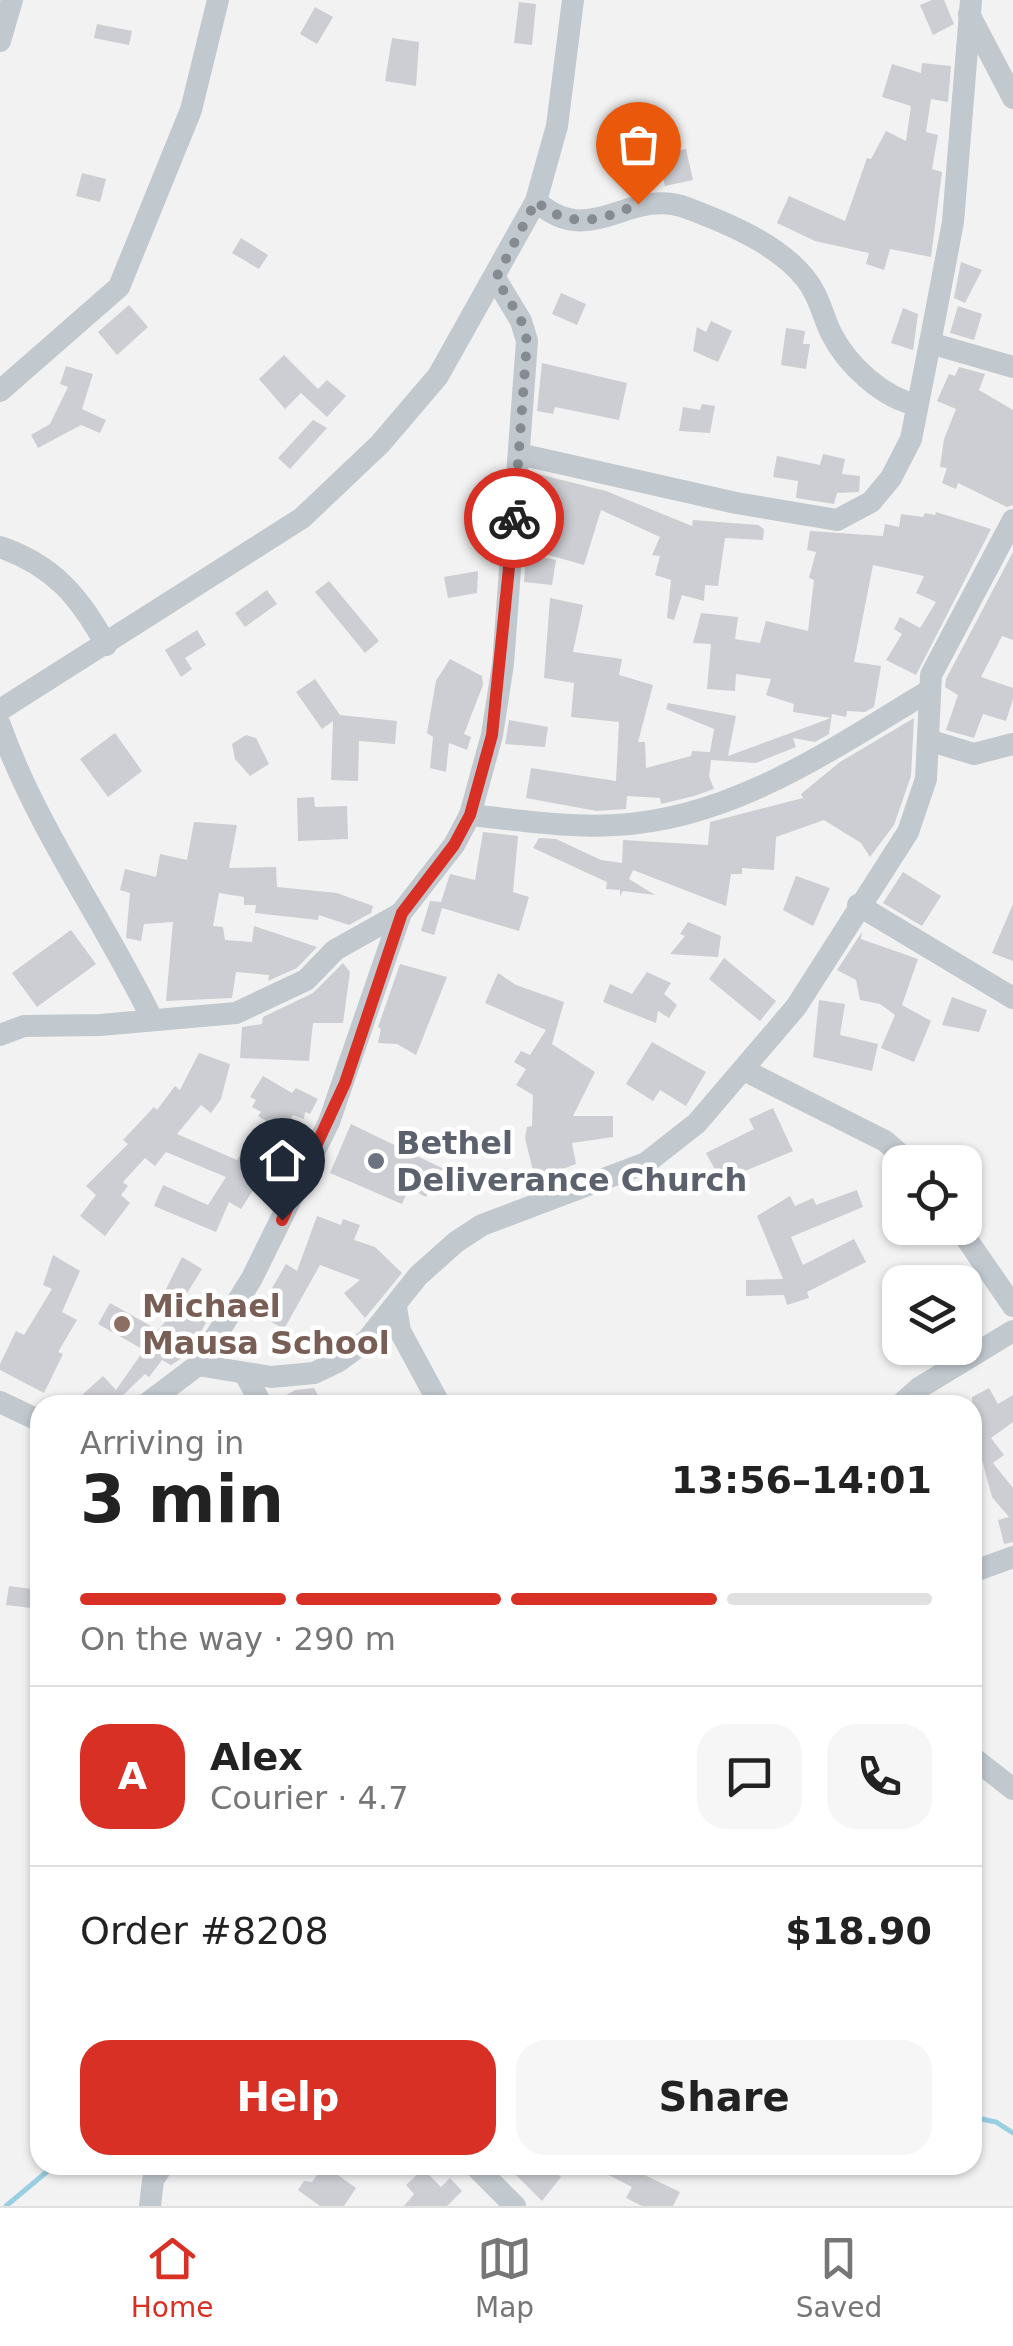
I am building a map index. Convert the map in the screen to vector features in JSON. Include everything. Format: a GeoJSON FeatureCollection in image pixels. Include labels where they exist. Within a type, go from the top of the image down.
{"type":"FeatureCollection","features":[{"type":"Feature","properties":{"kind":"street"},"geometry":{"type":"LineString","coordinates":[[0,41],[12,0]]}},
{"type":"Feature","properties":{"kind":"street"},"geometry":{"type":"LineString","coordinates":[[0,392],[120,287],[190,110],[218,0]]}},
{"type":"Feature","properties":{"kind":"street"},"geometry":{"type":"LineString","coordinates":[[0,710],[302,518],[380,444],[438,376],[536,201],[557,126],[573,0]]}},
{"type":"Feature","properties":{"kind":"street"},"geometry":{"type":"LineString","coordinates":[[970,7],[1013,98]]}},
{"type":"Feature","properties":{"kind":"street"},"geometry":{"type":"LineString","coordinates":[[519,454],[736,503],[838,520],[870,502],[890,478],[911,439],[953,222],[970,7]]}},
{"type":"Feature","properties":{"kind":"street"},"geometry":{"type":"LineString","coordinates":[[536,201],[552,215],[590,222],[638,204],[664,202],[763,244],[803,275],[818,296],[832,333],[865,375],[901,402],[917,406]]}},
{"type":"Feature","properties":{"kind":"street"},"geometry":{"type":"LineString","coordinates":[[158,1395],[198,1365],[252,1278],[329,1122],[402,913],[454,845],[470,815],[492,735],[503,664],[527,341],[521,320],[496,278]]}},
{"type":"Feature","properties":{"kind":"street"},"geometry":{"type":"LineString","coordinates":[[930,343],[1013,367]]}},
{"type":"Feature","properties":{"kind":"street"},"geometry":{"type":"LineString","coordinates":[[198,1365],[246,1376],[314,1372],[339,1361],[368,1340],[418,1276],[482,1226],[646,1163],[672,1147],[796,1007],[908,832],[926,779],[927,692],[947,642],[1013,520]]}},
{"type":"Feature","properties":{"kind":"street"},"geometry":{"type":"LineString","coordinates":[[0,547],[30,557],[66,585],[88,612],[106,646]]}},
{"type":"Feature","properties":{"kind":"street"},"geometry":{"type":"LineString","coordinates":[[470,815],[591,826],[674,815],[774,782],[927,692]]}},
{"type":"Feature","properties":{"kind":"street"},"geometry":{"type":"LineString","coordinates":[[0,725],[45,827],[69,861],[152,1019]]}},
{"type":"Feature","properties":{"kind":"street"},"geometry":{"type":"LineString","coordinates":[[928,740],[974,754],[1013,744]]}},
{"type":"Feature","properties":{"kind":"street"},"geometry":{"type":"LineString","coordinates":[[858,905],[1013,998]]}},
{"type":"Feature","properties":{"kind":"street"},"geometry":{"type":"LineString","coordinates":[[0,1035],[24,1026],[236,1012],[306,980],[335,950],[402,913]]}},
{"type":"Feature","properties":{"kind":"street"},"geometry":{"type":"LineString","coordinates":[[744,1070],[890,1145]]}},
{"type":"Feature","properties":{"kind":"street"},"geometry":{"type":"LineString","coordinates":[[971,1245],[1013,1306]]}},
{"type":"Feature","properties":{"kind":"street"},"geometry":{"type":"LineString","coordinates":[[396,1307],[400,1331],[435,1395]]}},
{"type":"Feature","properties":{"kind":"street"},"geometry":{"type":"LineString","coordinates":[[911,1395],[1013,1331]]}},
{"type":"Feature","properties":{"kind":"street"},"geometry":{"type":"LineString","coordinates":[[246,1376],[256,1395]]}},
{"type":"Feature","properties":{"kind":"street"},"geometry":{"type":"LineString","coordinates":[[0,1402],[30,1416]]}},
{"type":"Feature","properties":{"kind":"street"},"geometry":{"type":"LineString","coordinates":[[982,1568],[1013,1557]]}},
{"type":"Feature","properties":{"kind":"street"},"geometry":{"type":"LineString","coordinates":[[982,1765],[1013,1789]]}},
{"type":"Feature","properties":{"kind":"street"},"geometry":{"type":"LineString","coordinates":[[150,2206],[156,2175]]}},
{"type":"Feature","properties":{"kind":"street"},"geometry":{"type":"LineString","coordinates":[[484,2175],[515,2206]]}},
{"type":"Feature","properties":{"kind":"building"},"geometry":{"type":"Polygon","coordinates":[[[944,0],[954,24],[933,35],[920,5],[944,0]]]}},
{"type":"Feature","properties":{"kind":"building"},"geometry":{"type":"Polygon","coordinates":[[[519,2],[536,4],[532,45],[514,43],[519,2]]]}},
{"type":"Feature","properties":{"kind":"building"},"geometry":{"type":"Polygon","coordinates":[[[315,7],[333,17],[317,44],[300,34],[315,7]]]}},
{"type":"Feature","properties":{"kind":"building"},"geometry":{"type":"Polygon","coordinates":[[[97,24],[132,31],[129,45],[94,38],[97,24]]]}},
{"type":"Feature","properties":{"kind":"building"},"geometry":{"type":"Polygon","coordinates":[[[392,38],[419,42],[416,86],[385,81],[392,38]]]}},
{"type":"Feature","properties":{"kind":"building"},"geometry":{"type":"Polygon","coordinates":[[[922,63],[951,66],[948,102],[931,99],[926,132],[938,135],[932,169],[942,172],[931,257],[890,249],[884,270],[866,264],[869,253],[815,241],[777,223],[789,196],[845,221],[867,158],[871,159],[886,131],[906,141],[911,106],[882,97],[892,64],[921,73],[922,63]]]}},
{"type":"Feature","properties":{"kind":"building"},"geometry":{"type":"Polygon","coordinates":[[[686,149],[693,180],[665,186],[658,155],[686,149]]]}},
{"type":"Feature","properties":{"kind":"building"},"geometry":{"type":"Polygon","coordinates":[[[82,173],[106,179],[100,202],[76,196],[82,173]]]}},
{"type":"Feature","properties":{"kind":"building"},"geometry":{"type":"Polygon","coordinates":[[[241,238],[268,255],[259,269],[232,253],[241,238]]]}},
{"type":"Feature","properties":{"kind":"building"},"geometry":{"type":"Polygon","coordinates":[[[961,262],[982,270],[965,303],[954,298],[961,262]]]}},
{"type":"Feature","properties":{"kind":"building"},"geometry":{"type":"Polygon","coordinates":[[[561,293],[586,304],[577,325],[552,314],[561,293]]]}},
{"type":"Feature","properties":{"kind":"building"},"geometry":{"type":"Polygon","coordinates":[[[129,305],[148,327],[117,355],[98,332],[129,305]]]}},
{"type":"Feature","properties":{"kind":"building"},"geometry":{"type":"Polygon","coordinates":[[[958,306],[982,314],[974,340],[950,333],[958,306]]]}},
{"type":"Feature","properties":{"kind":"building"},"geometry":{"type":"Polygon","coordinates":[[[903,308],[918,314],[913,350],[891,343],[903,308]]]}},
{"type":"Feature","properties":{"kind":"building"},"geometry":{"type":"Polygon","coordinates":[[[711,321],[732,331],[718,362],[693,351],[697,327],[706,332],[711,321]]]}},
{"type":"Feature","properties":{"kind":"building"},"geometry":{"type":"Polygon","coordinates":[[[786,328],[805,331],[803,344],[810,344],[806,369],[781,365],[786,328]]]}},
{"type":"Feature","properties":{"kind":"building"},"geometry":{"type":"Polygon","coordinates":[[[284,355],[318,389],[327,380],[346,396],[327,417],[301,393],[285,409],[259,379],[284,355]]]}},
{"type":"Feature","properties":{"kind":"building"},"geometry":{"type":"Polygon","coordinates":[[[542,363],[627,383],[619,420],[555,407],[553,414],[537,411],[542,363]]]}},
{"type":"Feature","properties":{"kind":"building"},"geometry":{"type":"Polygon","coordinates":[[[66,366],[93,374],[82,409],[106,420],[100,433],[81,425],[38,448],[31,435],[50,424],[68,387],[60,384],[66,366]]]}},
{"type":"Feature","properties":{"kind":"building"},"geometry":{"type":"Polygon","coordinates":[[[959,367],[985,374],[979,390],[1013,410],[1013,505],[1007,507],[958,483],[956,489],[942,483],[947,468],[940,467],[944,439],[956,409],[937,401],[949,374],[955,376],[959,367]]]}},
{"type":"Feature","properties":{"kind":"building"},"geometry":{"type":"Polygon","coordinates":[[[702,404],[715,406],[710,433],[679,431],[683,407],[700,410],[702,404]]]}},
{"type":"Feature","properties":{"kind":"building"},"geometry":{"type":"Polygon","coordinates":[[[313,420],[327,428],[290,469],[278,458],[313,420]]]}},
{"type":"Feature","properties":{"kind":"building"},"geometry":{"type":"Polygon","coordinates":[[[823,454],[845,459],[842,474],[860,476],[859,492],[837,493],[834,504],[796,498],[798,481],[773,477],[777,456],[820,465],[823,454]]]}},
{"type":"Feature","properties":{"kind":"building"},"geometry":{"type":"Polygon","coordinates":[[[534,473],[606,491],[692,526],[693,520],[758,525],[764,529],[763,540],[725,538],[718,586],[705,585],[704,601],[682,595],[674,620],[667,618],[671,580],[655,575],[660,556],[652,555],[660,537],[601,510],[584,565],[545,554],[553,511],[530,505],[534,473]]]}},
{"type":"Feature","properties":{"kind":"building"},"geometry":{"type":"Polygon","coordinates":[[[936,512],[991,529],[916,675],[886,660],[902,634],[894,629],[900,617],[920,628],[936,602],[916,593],[924,576],[873,565],[854,662],[881,666],[874,707],[865,712],[847,711],[846,717],[832,714],[829,734],[815,742],[793,738],[796,747],[756,763],[711,760],[709,776],[714,789],[694,796],[661,804],[660,798],[627,796],[626,809],[597,811],[526,798],[531,768],[616,781],[619,722],[571,717],[574,683],[544,678],[550,598],[583,605],[573,652],[622,659],[619,675],[653,685],[638,742],[645,742],[646,768],[691,756],[692,751],[710,752],[714,729],[666,709],[668,703],[736,716],[728,756],[831,718],[793,712],[794,704],[766,695],[771,679],[736,674],[735,691],[707,689],[711,644],[693,643],[701,613],[738,617],[735,639],[760,643],[766,621],[808,631],[814,580],[809,578],[816,552],[807,550],[810,531],[883,536],[885,524],[899,527],[901,514],[923,517],[925,513],[936,512]]]}},
{"type":"Feature","properties":{"kind":"building"},"geometry":{"type":"Polygon","coordinates":[[[1013,552],[1013,640],[1002,636],[981,677],[1013,688],[1006,721],[983,714],[974,738],[946,730],[958,695],[945,687],[946,679],[1013,552]]]}},
{"type":"Feature","properties":{"kind":"building"},"geometry":{"type":"Polygon","coordinates":[[[526,554],[556,560],[552,585],[524,582],[526,554]]]}},
{"type":"Feature","properties":{"kind":"building"},"geometry":{"type":"Polygon","coordinates":[[[478,571],[477,593],[448,598],[444,577],[478,571]]]}},
{"type":"Feature","properties":{"kind":"building"},"geometry":{"type":"Polygon","coordinates":[[[329,581],[379,641],[365,653],[315,592],[329,581]]]}},
{"type":"Feature","properties":{"kind":"building"},"geometry":{"type":"Polygon","coordinates":[[[267,590],[277,604],[245,627],[235,613],[267,590]]]}},
{"type":"Feature","properties":{"kind":"building"},"geometry":{"type":"Polygon","coordinates":[[[197,630],[206,645],[185,658],[192,669],[181,677],[165,650],[197,630]]]}},
{"type":"Feature","properties":{"kind":"building"},"geometry":{"type":"Polygon","coordinates":[[[450,659],[482,676],[483,685],[464,734],[471,737],[467,750],[449,743],[446,772],[430,768],[433,737],[427,733],[436,681],[450,659]]]}},
{"type":"Feature","properties":{"kind":"building"},"geometry":{"type":"Polygon","coordinates":[[[315,679],[340,715],[397,721],[395,744],[359,741],[358,781],[331,780],[333,721],[322,729],[296,692],[315,679]]]}},
{"type":"Feature","properties":{"kind":"building"},"geometry":{"type":"Polygon","coordinates":[[[914,718],[911,776],[894,825],[870,857],[861,843],[824,820],[776,837],[774,870],[742,868],[742,874],[731,874],[726,906],[633,870],[629,879],[655,895],[623,891],[620,896],[620,890],[606,889],[607,882],[533,848],[539,838],[556,839],[601,860],[622,863],[623,840],[708,845],[710,822],[803,798],[801,794],[840,762],[914,718]]]}},
{"type":"Feature","properties":{"kind":"building"},"geometry":{"type":"Polygon","coordinates":[[[509,720],[548,727],[545,747],[505,744],[509,720]]]}},
{"type":"Feature","properties":{"kind":"building"},"geometry":{"type":"Polygon","coordinates":[[[115,733],[142,771],[108,797],[80,759],[115,733]]]}},
{"type":"Feature","properties":{"kind":"building"},"geometry":{"type":"Polygon","coordinates":[[[246,735],[256,738],[269,764],[250,776],[235,759],[232,744],[246,735]]]}},
{"type":"Feature","properties":{"kind":"building"},"geometry":{"type":"Polygon","coordinates":[[[314,797],[315,807],[347,806],[348,839],[298,841],[297,798],[314,797]]]}},
{"type":"Feature","properties":{"kind":"building"},"geometry":{"type":"Polygon","coordinates":[[[194,822],[237,825],[229,868],[276,867],[277,887],[337,893],[373,906],[371,913],[349,925],[319,915],[318,920],[255,913],[256,905],[244,905],[244,897],[219,893],[213,926],[223,927],[225,940],[252,942],[254,926],[317,947],[297,968],[268,981],[269,975],[236,972],[232,998],[166,1001],[173,922],[144,924],[141,941],[126,938],[130,893],[120,890],[125,869],[156,877],[160,854],[187,860],[194,822]]]}},
{"type":"Feature","properties":{"kind":"building"},"geometry":{"type":"Polygon","coordinates":[[[483,832],[518,836],[513,892],[529,897],[519,931],[442,908],[434,935],[421,931],[430,901],[441,902],[450,874],[475,880],[483,832]]]}},
{"type":"Feature","properties":{"kind":"building"},"geometry":{"type":"Polygon","coordinates":[[[903,872],[941,896],[922,926],[883,903],[903,872]]]}},
{"type":"Feature","properties":{"kind":"building"},"geometry":{"type":"Polygon","coordinates":[[[796,876],[830,888],[813,926],[783,910],[796,876]]]}},
{"type":"Feature","properties":{"kind":"building"},"geometry":{"type":"Polygon","coordinates":[[[1013,904],[1013,961],[992,953],[1013,904]]]}},
{"type":"Feature","properties":{"kind":"building"},"geometry":{"type":"Polygon","coordinates":[[[688,922],[721,936],[718,957],[670,954],[685,936],[680,934],[688,922]]]}},
{"type":"Feature","properties":{"kind":"building"},"geometry":{"type":"Polygon","coordinates":[[[71,930],[96,964],[37,1007],[12,973],[71,930]]]}},
{"type":"Feature","properties":{"kind":"building"},"geometry":{"type":"Polygon","coordinates":[[[862,932],[861,939],[918,959],[902,1005],[931,1021],[914,1062],[881,1048],[895,1015],[880,1004],[860,1000],[856,980],[837,970],[862,932]]]}},
{"type":"Feature","properties":{"kind":"building"},"geometry":{"type":"Polygon","coordinates":[[[724,958],[776,1001],[760,1021],[709,979],[724,958]]]}},
{"type":"Feature","properties":{"kind":"building"},"geometry":{"type":"Polygon","coordinates":[[[343,963],[350,972],[343,1023],[313,1023],[309,1061],[240,1058],[242,1027],[262,1024],[263,1017],[313,993],[343,963]]]}},
{"type":"Feature","properties":{"kind":"building"},"geometry":{"type":"Polygon","coordinates":[[[400,964],[447,977],[416,1055],[397,1044],[378,1043],[378,1027],[400,964]]]}},
{"type":"Feature","properties":{"kind":"building"},"geometry":{"type":"Polygon","coordinates":[[[647,972],[671,983],[664,994],[677,1005],[669,1018],[658,1011],[656,1023],[603,1002],[610,984],[632,994],[647,972]]]}},
{"type":"Feature","properties":{"kind":"building"},"geometry":{"type":"Polygon","coordinates":[[[498,973],[516,985],[564,1002],[552,1044],[595,1072],[573,1116],[613,1116],[613,1137],[572,1143],[576,1164],[535,1179],[525,1138],[527,1127],[532,1126],[533,1095],[516,1085],[526,1069],[514,1062],[521,1051],[530,1055],[546,1030],[485,1003],[498,973]]]}},
{"type":"Feature","properties":{"kind":"building"},"geometry":{"type":"Polygon","coordinates":[[[952,997],[987,1010],[979,1032],[942,1025],[952,997]]]}},
{"type":"Feature","properties":{"kind":"building"},"geometry":{"type":"Polygon","coordinates":[[[819,1000],[845,1004],[840,1035],[878,1044],[872,1071],[813,1057],[819,1000]]]}},
{"type":"Feature","properties":{"kind":"building"},"geometry":{"type":"Polygon","coordinates":[[[652,1042],[706,1072],[686,1106],[660,1090],[653,1101],[626,1084],[652,1042]]]}},
{"type":"Feature","properties":{"kind":"building"},"geometry":{"type":"Polygon","coordinates":[[[199,1053],[230,1064],[221,1099],[211,1113],[201,1105],[177,1134],[237,1160],[247,1144],[270,1164],[241,1209],[229,1202],[216,1232],[154,1206],[163,1185],[208,1205],[226,1177],[166,1152],[155,1166],[145,1158],[123,1182],[128,1186],[121,1195],[130,1203],[105,1236],[80,1216],[96,1195],[86,1186],[128,1144],[123,1140],[154,1107],[157,1110],[175,1086],[180,1090],[199,1053]]]}},
{"type":"Feature","properties":{"kind":"building"},"geometry":{"type":"Polygon","coordinates":[[[263,1076],[292,1093],[296,1088],[318,1099],[310,1114],[305,1112],[304,1119],[293,1115],[283,1131],[258,1116],[261,1112],[252,1107],[256,1100],[250,1097],[263,1076]]]}},
{"type":"Feature","properties":{"kind":"building"},"geometry":{"type":"Polygon","coordinates":[[[773,1108],[793,1151],[721,1181],[706,1153],[754,1129],[749,1119],[773,1108]]]}},
{"type":"Feature","properties":{"kind":"building"},"geometry":{"type":"Polygon","coordinates":[[[351,1124],[446,1170],[434,1192],[430,1189],[426,1197],[409,1188],[402,1204],[330,1173],[351,1124]]]}},
{"type":"Feature","properties":{"kind":"building"},"geometry":{"type":"Polygon","coordinates":[[[857,1190],[863,1207],[791,1237],[803,1265],[854,1239],[866,1262],[807,1292],[809,1298],[787,1305],[784,1295],[746,1296],[746,1280],[783,1279],[757,1216],[790,1196],[795,1206],[813,1198],[816,1205],[857,1190]]]}},
{"type":"Feature","properties":{"kind":"building"},"geometry":{"type":"Polygon","coordinates":[[[317,1216],[341,1225],[343,1219],[360,1225],[354,1240],[375,1247],[402,1273],[365,1318],[344,1293],[360,1280],[320,1265],[284,1329],[257,1314],[286,1264],[297,1271],[317,1216]]]}},
{"type":"Feature","properties":{"kind":"building"},"geometry":{"type":"Polygon","coordinates":[[[53,1255],[80,1271],[62,1312],[77,1320],[58,1352],[63,1354],[44,1393],[0,1370],[0,1364],[16,1331],[24,1335],[52,1289],[43,1285],[53,1255]]]}},
{"type":"Feature","properties":{"kind":"building"},"geometry":{"type":"Polygon","coordinates":[[[182,1257],[202,1269],[184,1298],[189,1301],[184,1306],[206,1323],[187,1355],[171,1365],[162,1360],[149,1377],[145,1374],[123,1395],[82,1395],[103,1376],[116,1390],[144,1350],[98,1324],[110,1303],[158,1330],[175,1310],[161,1299],[182,1257]]]}},
{"type":"Feature","properties":{"kind":"building"},"geometry":{"type":"Polygon","coordinates":[[[314,1388],[318,1395],[286,1395],[314,1388]]]}},
{"type":"Feature","properties":{"kind":"building"},"geometry":{"type":"Polygon","coordinates":[[[989,1388],[998,1404],[1013,1395],[1013,1422],[991,1438],[1004,1455],[993,1463],[1013,1488],[1013,1542],[1004,1544],[998,1520],[1009,1517],[992,1497],[982,1460],[982,1395],[976,1395],[989,1388]]]}},
{"type":"Feature","properties":{"kind":"building"},"geometry":{"type":"Polygon","coordinates":[[[9,1586],[30,1589],[30,1608],[6,1605],[9,1586]]]}},
{"type":"Feature","properties":{"kind":"building"},"geometry":{"type":"Polygon","coordinates":[[[317,2175],[338,2175],[356,2188],[344,2206],[320,2206],[298,2190],[304,2181],[312,2182],[317,2175]]]}},
{"type":"Feature","properties":{"kind":"building"},"geometry":{"type":"Polygon","coordinates":[[[417,2175],[429,2175],[441,2187],[450,2178],[462,2191],[447,2206],[404,2206],[414,2194],[406,2185],[417,2175]]]}},
{"type":"Feature","properties":{"kind":"building"},"geometry":{"type":"Polygon","coordinates":[[[516,2175],[561,2177],[542,2201],[516,2175]]]}},
{"type":"Feature","properties":{"kind":"building"},"geometry":{"type":"Polygon","coordinates":[[[609,2175],[644,2175],[680,2192],[673,2206],[642,2206],[626,2198],[632,2187],[609,2175]]]}},
{"type":"Feature","properties":{"kind":"waterway"},"geometry":{"type":"LineString","coordinates":[[982,2119],[996,2122],[1013,2133]]}},
{"type":"Feature","properties":{"kind":"waterway"},"geometry":{"type":"LineString","coordinates":[[6,2206],[43,2175]]}},
{"type":"Feature","properties":{"kind":"way so far"},"geometry":{"type":"LineString","coordinates":[[514,518],[527,341],[521,320],[496,278],[536,201],[552,215],[590,222],[638,204]]}},
{"type":"Feature","properties":{"kind":"place","name":"Bethel Deliverance Church"},"geometry":{"type":"Point","coordinates":[376,1161]}},
{"type":"Feature","properties":{"kind":"place","name":"Michael Mausa School"},"geometry":{"type":"Point","coordinates":[122,1324]}},
{"type":"Feature","properties":{"kind":"route"},"geometry":{"type":"LineString","coordinates":[[282,1220],[345,1083],[402,913],[412,894],[454,845],[470,815],[492,735],[503,664],[514,518]]}}]}
